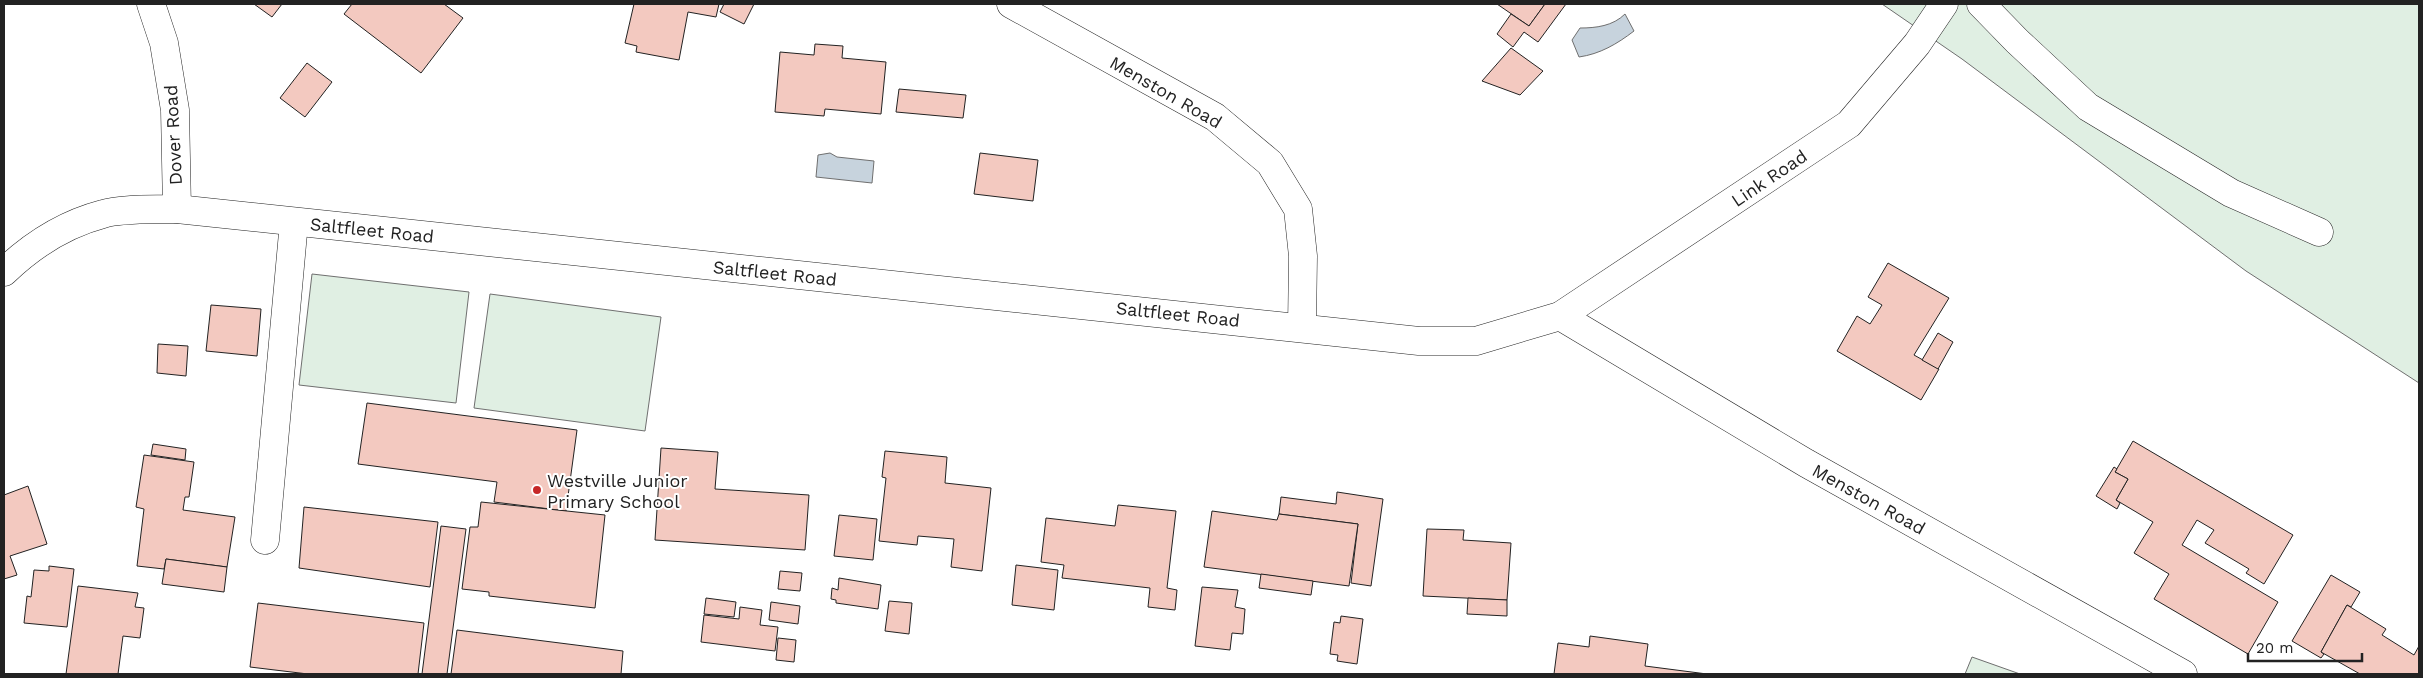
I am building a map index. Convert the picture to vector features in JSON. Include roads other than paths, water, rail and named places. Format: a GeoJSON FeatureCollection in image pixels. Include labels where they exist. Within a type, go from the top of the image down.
{"type":"FeatureCollection","features":[{"type":"Feature","properties":{"kind":"street","name":"Dover Road"},"geometry":{"type":"LineString","coordinates":[[150,4],[164,43],[175,110],[177,209]]}},
{"type":"Feature","properties":{"kind":"street","name":"Menston Road"},"geometry":{"type":"LineString","coordinates":[[1011,4],[1214,117],[1270,162],[1298,209],[1303,256],[1302,327]]}},
{"type":"Feature","properties":{"kind":"street","name":"Link Road"},"geometry":{"type":"LineString","coordinates":[[1560,316],[1849,124],[1917,44],[1944,4]]}},
{"type":"Feature","properties":{"kind":"street"},"geometry":{"type":"LineString","coordinates":[[1981,4],[2017,41],[2088,107],[2231,192],[2319,232]]}},
{"type":"Feature","properties":{"kind":"street","name":"Saltfleet Road"},"geometry":{"type":"LineString","coordinates":[[4,272],[16,260],[58,230],[104,213],[177,209],[1302,327],[1419,341],[1476,341],[1560,316]]}},
{"type":"Feature","properties":{"kind":"street"},"geometry":{"type":"LineString","coordinates":[[266,540],[294,222]]}},
{"type":"Feature","properties":{"kind":"street","name":"Menston Road"},"geometry":{"type":"LineString","coordinates":[[1560,316],[2139,662],[2183,674]]}},
{"type":"Feature","properties":{"kind":"place","name":"Westville Junior Primary School"},"geometry":{"type":"Point","coordinates":[537,490]}}]}
